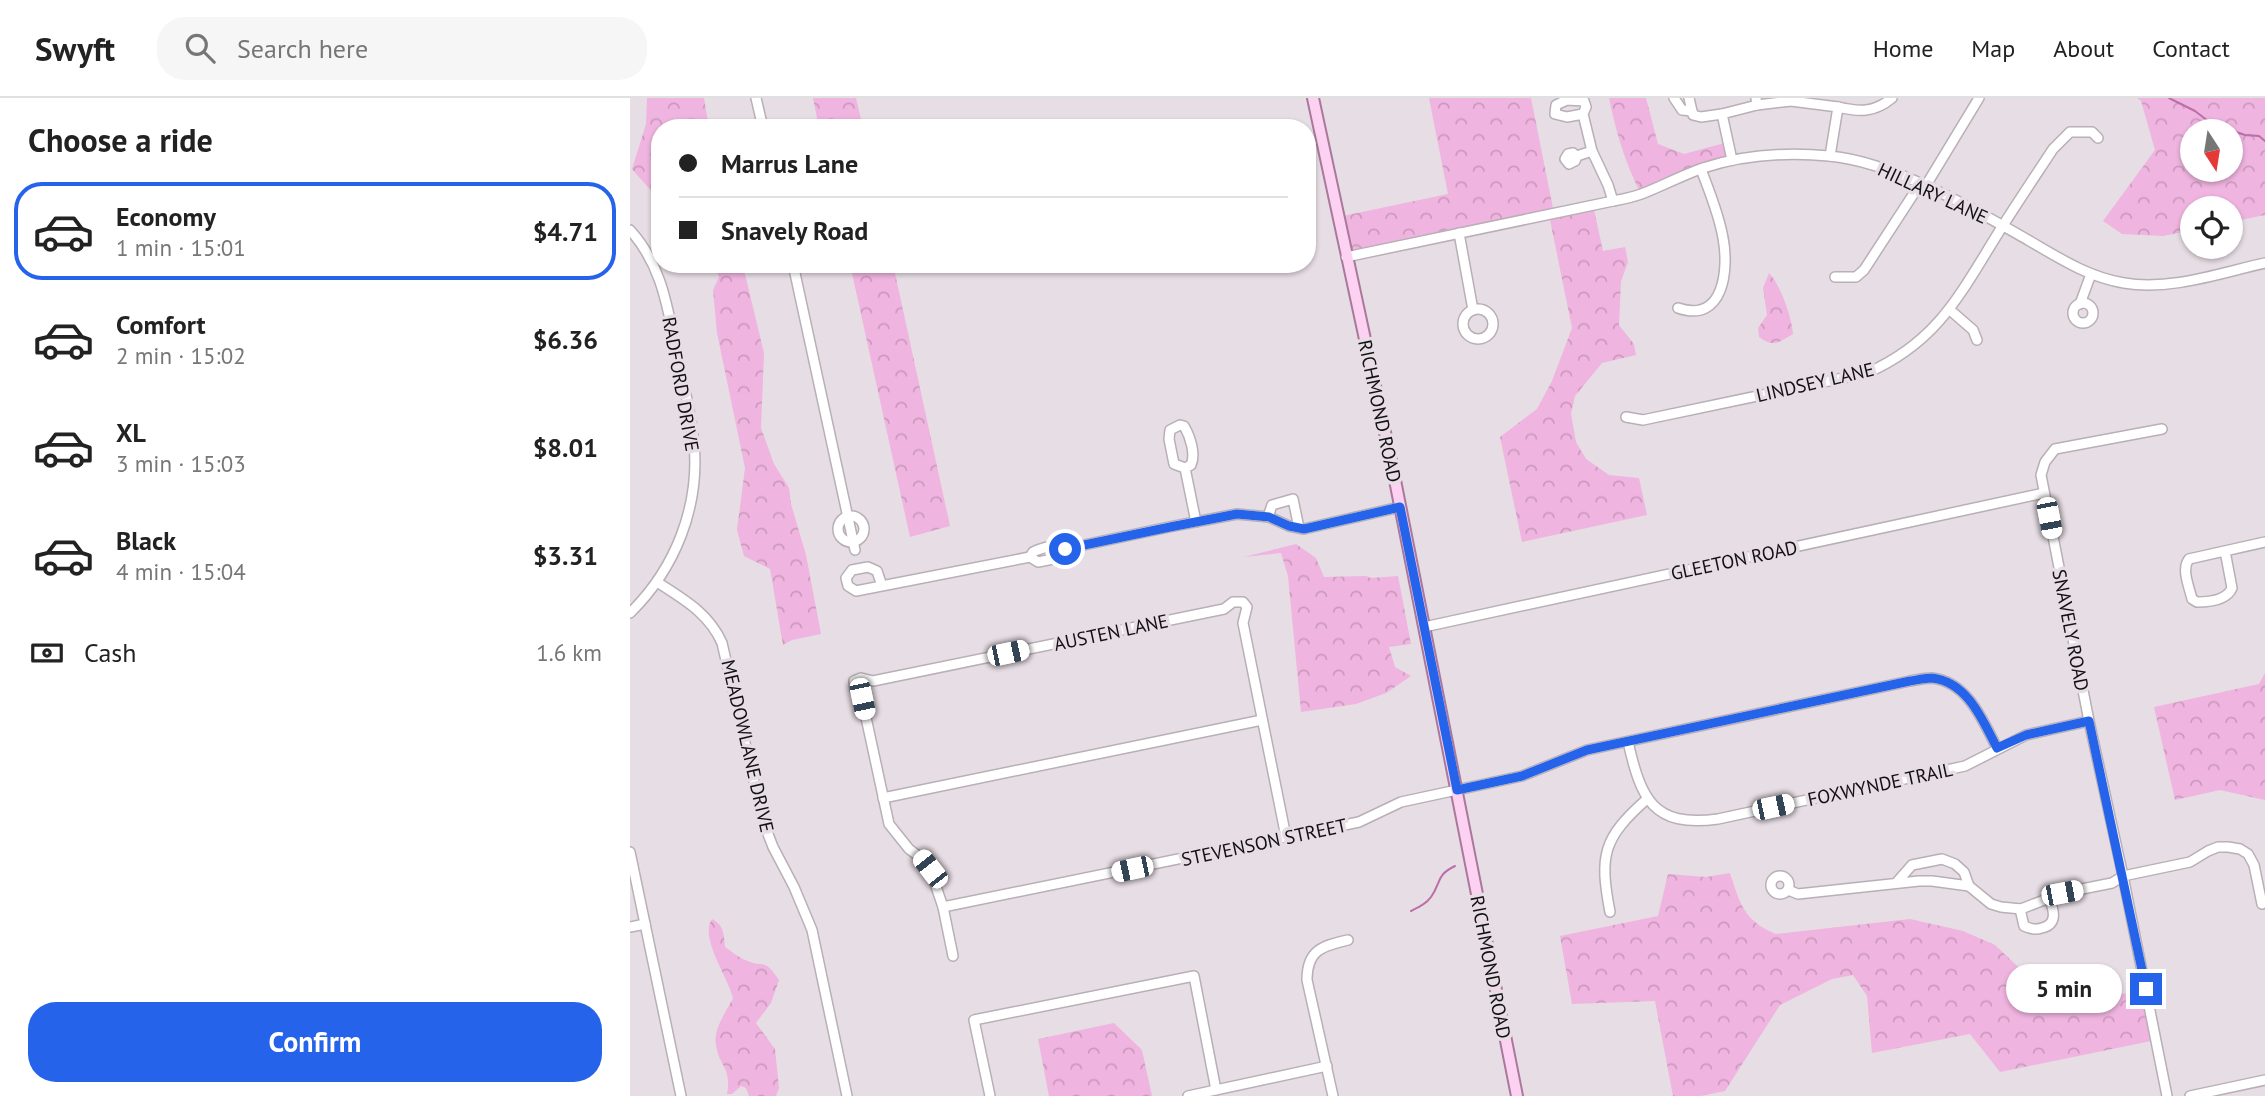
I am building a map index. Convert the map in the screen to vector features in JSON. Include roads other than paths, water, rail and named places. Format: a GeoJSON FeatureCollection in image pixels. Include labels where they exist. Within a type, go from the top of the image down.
{"type":"FeatureCollection","features":[{"type":"Feature","properties":{"kind":"main road","name":"RICHMOND ROAD"},"geometry":{"type":"LineString","coordinates":[[1312,98],[1400,507],[1517,1096]]}},
{"type":"Feature","properties":{"kind":"street"},"geometry":{"type":"LineString","coordinates":[[756,98],[761,119]]}},
{"type":"Feature","properties":{"kind":"street"},"geometry":{"type":"LineString","coordinates":[[1674,98],[1682,110],[1692,111]]}},
{"type":"Feature","properties":{"kind":"street"},"geometry":{"type":"LineString","coordinates":[[1689,98],[1693,115],[1701,117],[1721,114],[1757,102],[1816,100],[1838,107],[1870,111],[1892,98]]}},
{"type":"Feature","properties":{"kind":"street"},"geometry":{"type":"LineString","coordinates":[[1835,277],[1856,277],[1864,270],[1979,98]]}},
{"type":"Feature","properties":{"kind":"street"},"geometry":{"type":"LineString","coordinates":[[1830,156],[1838,107]]}},
{"type":"Feature","properties":{"kind":"street"},"geometry":{"type":"LineString","coordinates":[[1583,114],[1592,151],[1614,201]]}},
{"type":"Feature","properties":{"kind":"street"},"geometry":{"type":"LineString","coordinates":[[1721,114],[1732,160]]}},
{"type":"Feature","properties":{"kind":"street","name":"LINDSEY LANE"},"geometry":{"type":"LineString","coordinates":[[1626,417],[1643,420],[1867,373],[1892,362],[1920,341],[1950,310],[2053,149],[2070,132],[2092,132],[2098,138]]}},
{"type":"Feature","properties":{"kind":"street"},"geometry":{"type":"LineString","coordinates":[[1577,156],[1592,151]]}},
{"type":"Feature","properties":{"kind":"street","name":"HILLARY LANE"},"geometry":{"type":"LineString","coordinates":[[1346,257],[1614,201],[1641,194],[1701,169],[1732,160],[1779,155],[1830,156],[1872,164],[2002,226],[2085,272],[2124,283],[2162,285],[2265,263]]}},
{"type":"Feature","properties":{"kind":"street"},"geometry":{"type":"LineString","coordinates":[[1678,308],[1692,311],[1705,308],[1716,300],[1722,289],[1724,242],[1701,169]]}},
{"type":"Feature","properties":{"kind":"street","name":"RADFORD DRIVE"},"geometry":{"type":"LineString","coordinates":[[630,230],[651,260]]}},
{"type":"Feature","properties":{"kind":"street"},"geometry":{"type":"LineString","coordinates":[[1459,233],[1473,310]]}},
{"type":"Feature","properties":{"kind":"street","name":"RADFORD DRIVE"},"geometry":{"type":"LineString","coordinates":[[630,613],[657,582],[676,550],[688,515],[695,472],[695,444],[657,273]]}},
{"type":"Feature","properties":{"kind":"street"},"geometry":{"type":"LineString","coordinates":[[795,273],[855,546]]}},
{"type":"Feature","properties":{"kind":"street"},"geometry":{"type":"LineString","coordinates":[[2080,304],[2091,274]]}},
{"type":"Feature","properties":{"kind":"street"},"geometry":{"type":"LineString","coordinates":[[1950,310],[1973,330],[1978,340]]}},
{"type":"Feature","properties":{"kind":"street"},"geometry":{"type":"LineString","coordinates":[[1180,425],[1188,432],[1194,458],[1191,465],[1185,468],[1174,464],[1169,439],[1172,428],[1180,425]]}},
{"type":"Feature","properties":{"kind":"street","name":"SNAVELY ROAD"},"geometry":{"type":"LineString","coordinates":[[2162,429],[2055,450],[2045,461],[2041,475],[2167,1096]]}},
{"type":"Feature","properties":{"kind":"street"},"geometry":{"type":"LineString","coordinates":[[1185,468],[1196,522]]}},
{"type":"Feature","properties":{"kind":"street","name":"GLEETON ROAD"},"geometry":{"type":"LineString","coordinates":[[1424,627],[2044,493]]}},
{"type":"Feature","properties":{"kind":"street"},"geometry":{"type":"LineString","coordinates":[[1268,517],[1272,505],[1293,499],[1299,528]]}},
{"type":"Feature","properties":{"kind":"street"},"geometry":{"type":"LineString","coordinates":[[882,586],[1030,556],[1033,552],[1050,547],[1059,546],[1065,549],[1247,514],[1268,517],[1299,528],[1317,527],[1400,507]]}},
{"type":"Feature","properties":{"kind":"street"},"geometry":{"type":"LineString","coordinates":[[2225,551],[2232,588],[2230,593],[2224,597],[2197,602],[2192,599],[2185,571],[2185,563],[2189,559],[2265,542]]}},
{"type":"Feature","properties":{"kind":"street","name":"MEADOWLANE DRIVE"},"geometry":{"type":"LineString","coordinates":[[657,582],[704,615],[715,629],[724,648],[763,821],[772,847],[794,887],[812,930],[847,1096]]}},
{"type":"Feature","properties":{"kind":"street","name":"AUSTEN LANE"},"geometry":{"type":"LineString","coordinates":[[883,798],[862,699],[854,681],[861,678],[873,681],[1224,609],[1233,603],[1243,602],[1247,607],[1243,623],[1262,720]]}},
{"type":"Feature","properties":{"kind":"street","name":"STEVENSON STREET"},"geometry":{"type":"LineString","coordinates":[[943,907],[1359,822],[1401,802],[1522,776],[1587,750],[1910,681],[1931,678],[1947,682],[1973,703],[1997,748]]}},
{"type":"Feature","properties":{"kind":"street"},"geometry":{"type":"LineString","coordinates":[[953,956],[943,907],[930,869],[902,842],[889,824],[883,798],[1262,720],[1286,837]]}},
{"type":"Feature","properties":{"kind":"street","name":"FOXWYNDE TRAIL"},"geometry":{"type":"LineString","coordinates":[[1647,799],[1671,816],[1687,821],[1708,820],[1965,766],[2026,735],[2089,721]]}},
{"type":"Feature","properties":{"kind":"street"},"geometry":{"type":"LineString","coordinates":[[1610,912],[1604,875],[1608,848],[1622,822],[1647,799],[1636,778],[1628,742]]}},
{"type":"Feature","properties":{"kind":"street"},"geometry":{"type":"LineString","coordinates":[[1897,882],[1912,865],[1942,859],[1955,864],[1964,872],[1969,886],[1991,904],[2020,909],[2062,893],[2112,883],[2123,876],[2190,862],[2218,847],[2240,849],[2248,854],[2254,865],[2262,904]]}},
{"type":"Feature","properties":{"kind":"street"},"geometry":{"type":"LineString","coordinates":[[630,852],[681,1096]]}},
{"type":"Feature","properties":{"kind":"street"},"geometry":{"type":"LineString","coordinates":[[1788,890],[1798,894],[1897,882],[1932,881],[1969,886]]}},
{"type":"Feature","properties":{"kind":"street"},"geometry":{"type":"LineString","coordinates":[[2020,909],[2022,922],[2028,928],[2046,927],[2054,917],[2049,898]]}},
{"type":"Feature","properties":{"kind":"street"},"geometry":{"type":"LineString","coordinates":[[630,927],[645,924]]}},
{"type":"Feature","properties":{"kind":"street"},"geometry":{"type":"LineString","coordinates":[[1333,1096],[1307,980],[1307,969],[1313,955],[1319,950],[1348,940]]}},
{"type":"Feature","properties":{"kind":"street"},"geometry":{"type":"LineString","coordinates":[[990,1096],[974,1020],[1194,976],[1216,1090]]}},
{"type":"Feature","properties":{"kind":"street"},"geometry":{"type":"LineString","coordinates":[[1188,1096],[1327,1066]]}},
{"type":"Feature","properties":{"kind":"street"},"geometry":{"type":"LineString","coordinates":[[2190,1096],[2265,1080]]}},
{"type":"Feature","properties":{"kind":"waterway"},"geometry":{"type":"LineString","coordinates":[[2169,98],[2195,111],[2212,124],[2245,135],[2259,136],[2265,141]]}},
{"type":"Feature","properties":{"kind":"waterway"},"geometry":{"type":"LineString","coordinates":[[1411,911],[1429,899],[1442,876],[1455,866]]}}]}
